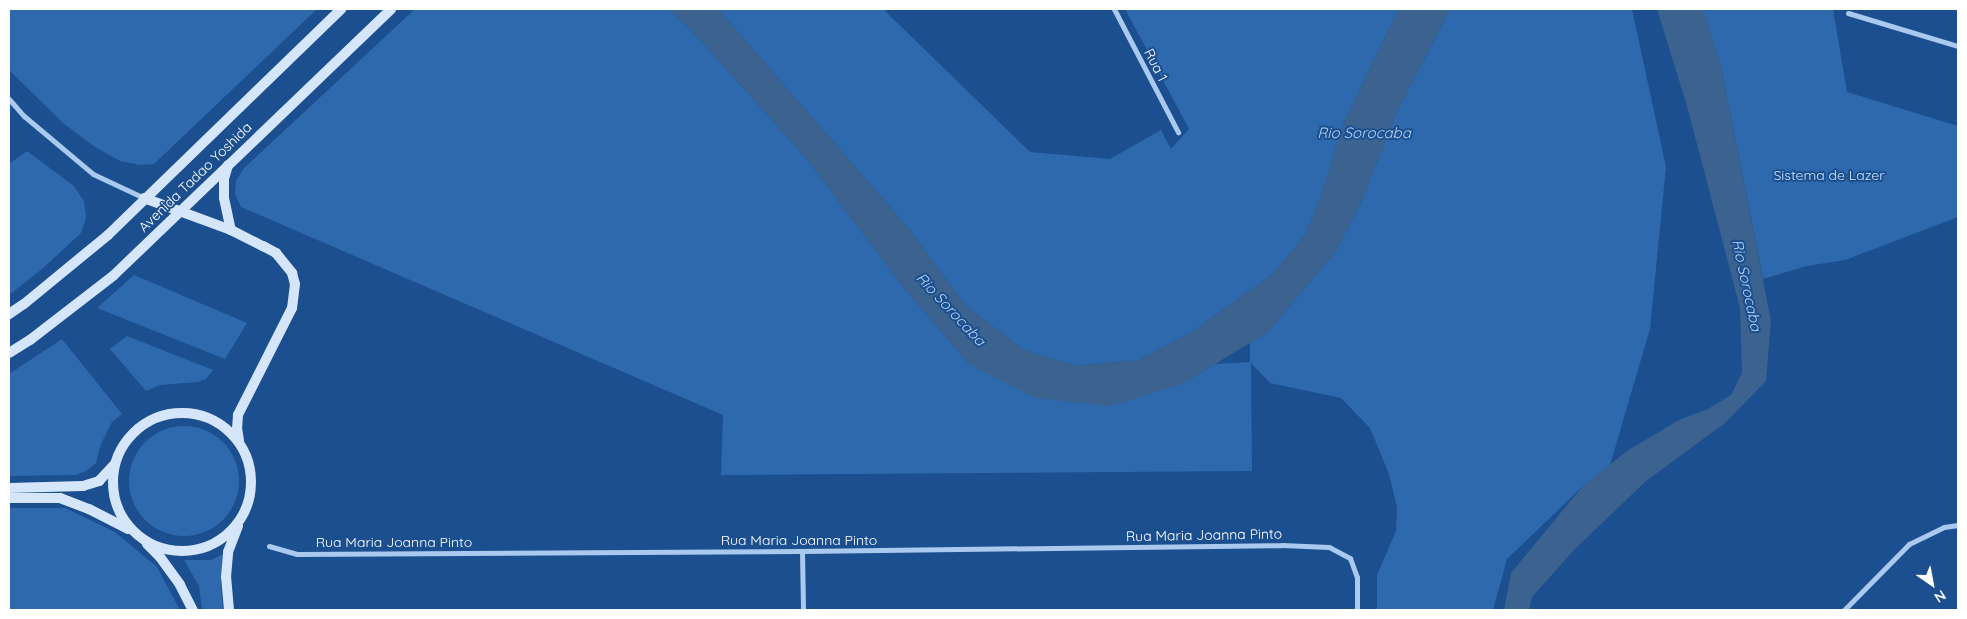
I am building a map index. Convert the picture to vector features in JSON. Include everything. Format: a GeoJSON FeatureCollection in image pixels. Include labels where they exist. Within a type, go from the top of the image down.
{"type":"FeatureCollection","features":[{"type":"Feature","properties":{"kind":"street","name":"Avenida Tadao Yoshida"},"geometry":{"type":"LineString","coordinates":[[9,314],[24,304],[108,234],[341,9]]}},
{"type":"Feature","properties":{"kind":"street","name":"Avenida Tadao Yoshida"},"geometry":{"type":"LineString","coordinates":[[9,353],[30,340],[114,275],[391,9]]}},
{"type":"Feature","properties":{"kind":"street","name":"Rua 1"},"geometry":{"type":"LineString","coordinates":[[1114,9],[1178,132]]}},
{"type":"Feature","properties":{"kind":"street"},"geometry":{"type":"LineString","coordinates":[[1848,13],[1958,46]]}},
{"type":"Feature","properties":{"kind":"street"},"geometry":{"type":"LineString","coordinates":[[9,99],[24,116],[93,174],[144,198],[182,210],[231,230],[276,253],[286,262],[295,284],[292,308],[238,415],[237,428],[240,443],[246,455],[251,480],[247,505],[228,552],[226,577],[229,610]]}},
{"type":"Feature","properties":{"kind":"street"},"geometry":{"type":"LineString","coordinates":[[228,164],[224,179],[224,198],[231,230]]}},
{"type":"Feature","properties":{"kind":"street"},"geometry":{"type":"LineString","coordinates":[[193,610],[180,585],[160,557],[138,536],[121,515],[113,490],[115,463],[120,451],[136,430],[158,416],[171,413],[198,414],[210,418],[222,425],[240,443]]}},
{"type":"Feature","properties":{"kind":"street"},"geometry":{"type":"LineString","coordinates":[[9,488],[83,486],[98,481],[115,463]]}},
{"type":"Feature","properties":{"kind":"street"},"geometry":{"type":"LineString","coordinates":[[9,498],[60,498],[110,518],[149,543],[168,549],[188,550],[200,548],[224,536],[241,517]]}},
{"type":"Feature","properties":{"kind":"street"},"geometry":{"type":"LineString","coordinates":[[1844,610],[1909,544],[1944,527],[1958,525]]}},
{"type":"Feature","properties":{"kind":"street","name":"Rua Maria Joanna Pinto"},"geometry":{"type":"LineString","coordinates":[[269,546],[297,554],[802,551],[1282,545],[1330,547],[1350,558],[1357,577],[1357,610]]}},
{"type":"Feature","properties":{"kind":"street"},"geometry":{"type":"LineString","coordinates":[[802,551],[803,610]]}},
{"type":"Feature","properties":{"kind":"green space"},"geometry":{"type":"Polygon","coordinates":[[[9,9],[317,9],[154,164],[140,165],[120,161],[95,147],[63,123],[9,70],[9,9]]]}},
{"type":"Feature","properties":{"kind":"green space"},"geometry":{"type":"Polygon","coordinates":[[[415,9],[668,9],[693,32],[806,158],[904,288],[969,364],[1182,384],[1215,364],[1250,362],[1250,342],[1268,332],[1336,251],[1362,200],[1396,114],[1450,9],[1632,9],[1666,167],[1650,329],[1610,465],[1582,487],[1507,559],[1493,610],[1377,610],[1377,575],[1396,531],[1397,507],[1389,474],[1370,428],[1341,398],[1270,383],[1251,363],[1252,471],[721,475],[723,415],[241,207],[235,194],[236,181],[244,168],[415,9]]]}},
{"type":"Feature","properties":{"kind":"green space"},"geometry":{"type":"Polygon","coordinates":[[[718,9],[883,9],[1030,152],[1110,159],[1161,130],[1171,149],[1189,129],[1125,9],[1399,9],[1344,122],[1321,196],[1305,235],[1273,274],[1192,332],[1139,360],[1076,366],[1024,350],[965,305],[910,230],[718,9]]]}},
{"type":"Feature","properties":{"kind":"green space","name":"Sistema de Lazer"},"geometry":{"type":"Polygon","coordinates":[[[1703,9],[1833,9],[1847,92],[1958,126],[1958,217],[1845,260],[1807,266],[1763,279],[1721,67],[1703,9]]]}},
{"type":"Feature","properties":{"kind":"green space"},"geometry":{"type":"Polygon","coordinates":[[[27,151],[74,186],[84,201],[86,218],[81,233],[42,269],[9,295],[9,164],[27,151]]]}},
{"type":"Feature","properties":{"kind":"green space"},"geometry":{"type":"Polygon","coordinates":[[[134,275],[247,323],[225,359],[97,308],[134,275]]]}},
{"type":"Feature","properties":{"kind":"green space"},"geometry":{"type":"Polygon","coordinates":[[[127,336],[213,370],[206,379],[198,382],[160,385],[146,391],[110,349],[127,336]]]}},
{"type":"Feature","properties":{"kind":"green space"},"geometry":{"type":"Polygon","coordinates":[[[62,339],[122,414],[112,422],[101,444],[96,463],[86,471],[76,475],[9,476],[9,374],[62,339]]]}},
{"type":"Feature","properties":{"kind":"green space"},"geometry":{"type":"Polygon","coordinates":[[[184,426],[205,430],[223,442],[235,460],[239,481],[235,502],[223,520],[205,532],[184,536],[163,532],[145,520],[133,502],[129,481],[133,460],[145,442],[163,430],[184,426]]]}},
{"type":"Feature","properties":{"kind":"green space"},"geometry":{"type":"Polygon","coordinates":[[[9,508],[65,508],[115,532],[157,567],[180,610],[9,610],[9,508]]]}},
{"type":"Feature","properties":{"kind":"green space"},"geometry":{"type":"Polygon","coordinates":[[[223,554],[221,583],[223,610],[202,610],[199,586],[184,560],[211,560],[223,554]]]}},
{"type":"Feature","properties":{"kind":"water","name":"Rio Sorocaba"},"geometry":{"type":"Polygon","coordinates":[[[668,9],[718,9],[910,230],[965,305],[1024,350],[1076,366],[1139,360],[1192,332],[1273,274],[1305,235],[1321,196],[1344,122],[1399,9],[1450,9],[1396,114],[1362,200],[1336,251],[1268,332],[1182,384],[1110,406],[1035,398],[969,364],[904,288],[806,158],[693,32],[668,9]]]}},
{"type":"Feature","properties":{"kind":"water","name":"Rio Sorocaba"},"geometry":{"type":"Polygon","coordinates":[[[1657,9],[1703,9],[1721,67],[1771,321],[1766,381],[1725,423],[1646,481],[1575,549],[1532,597],[1529,610],[1504,610],[1511,573],[1582,487],[1627,451],[1679,420],[1708,409],[1731,395],[1742,373],[1740,308],[1687,106],[1657,9]]]}}]}
